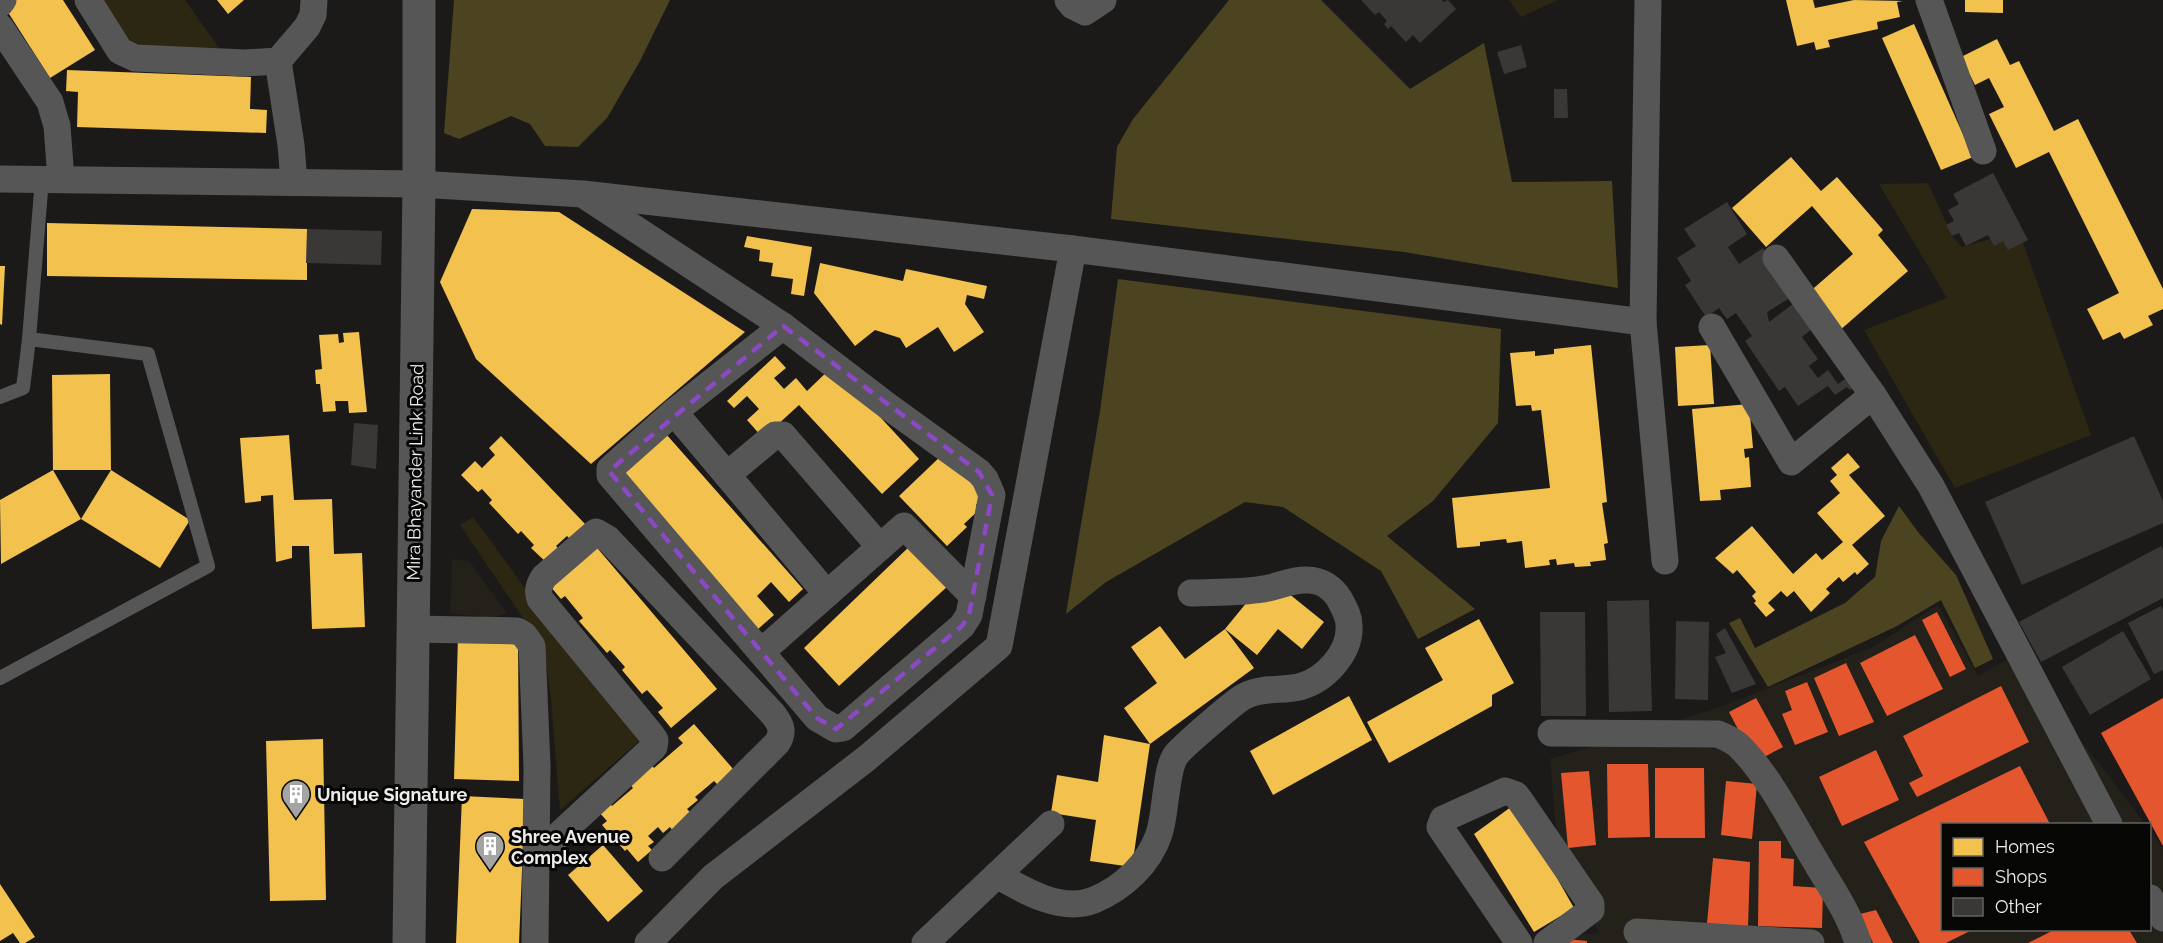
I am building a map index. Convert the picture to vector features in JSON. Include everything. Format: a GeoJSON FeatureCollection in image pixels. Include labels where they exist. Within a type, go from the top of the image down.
{"type":"FeatureCollection","features":[{"type":"Feature","properties":{"kind":"street"},"geometry":{"type":"LineString","coordinates":[[0,4],[3,0]]}},
{"type":"Feature","properties":{"kind":"street"},"geometry":{"type":"LineString","coordinates":[[88,0],[120,51],[135,58],[245,63],[278,61],[307,27],[313,15],[314,0]]}},
{"type":"Feature","properties":{"kind":"street","name":"Mira Bhayander Link Road"},"geometry":{"type":"LineString","coordinates":[[409,943],[419,184],[419,0]]}},
{"type":"Feature","properties":{"kind":"street"},"geometry":{"type":"LineString","coordinates":[[1068,0],[1073,6],[1085,12],[1103,0]]}},
{"type":"Feature","properties":{"kind":"street"},"geometry":{"type":"LineString","coordinates":[[1648,0],[1643,322],[1665,561]]}},
{"type":"Feature","properties":{"kind":"street"},"geometry":{"type":"LineString","coordinates":[[1929,0],[1983,151]]}},
{"type":"Feature","properties":{"kind":"street"},"geometry":{"type":"LineString","coordinates":[[0,27],[50,102],[57,126],[52,179]]}},
{"type":"Feature","properties":{"kind":"street"},"geometry":{"type":"LineString","coordinates":[[278,61],[291,145],[294,182]]}},
{"type":"Feature","properties":{"kind":"street"},"geometry":{"type":"LineString","coordinates":[[0,178],[419,184],[583,194],[1073,249],[1643,322]]}},
{"type":"Feature","properties":{"kind":"street"},"geometry":{"type":"LineString","coordinates":[[583,194],[783,326],[985,478],[992,495],[969,615],[962,626],[843,728],[836,729],[817,718],[609,473],[610,469],[674,412],[783,326]]}},
{"type":"Feature","properties":{"kind":"street"},"geometry":{"type":"LineString","coordinates":[[648,943],[713,877],[867,758],[999,646],[1073,249]]}},
{"type":"Feature","properties":{"kind":"street"},"geometry":{"type":"LineString","coordinates":[[1776,258],[1873,395],[1931,486],[2108,823]]}},
{"type":"Feature","properties":{"kind":"street"},"geometry":{"type":"LineString","coordinates":[[1712,327],[1791,462],[1873,395]]}},
{"type":"Feature","properties":{"kind":"street"},"geometry":{"type":"LineString","coordinates":[[674,412],[827,594]]}},
{"type":"Feature","properties":{"kind":"street"},"geometry":{"type":"LineString","coordinates":[[727,474],[775,435],[783,435],[880,547]]}},
{"type":"Feature","properties":{"kind":"street"},"geometry":{"type":"LineString","coordinates":[[761,652],[904,526],[973,596]]}},
{"type":"Feature","properties":{"kind":"street"},"geometry":{"type":"LineString","coordinates":[[535,857],[654,747],[655,740],[650,733],[540,599],[538,593],[539,585],[544,577],[596,532],[608,539],[772,713],[782,729],[777,743],[662,858]]}},
{"type":"Feature","properties":{"kind":"street"},"geometry":{"type":"LineString","coordinates":[[997,875],[1015,886],[1063,904],[1092,901],[1120,887],[1144,862],[1159,834],[1169,773],[1176,755],[1245,696],[1301,687],[1326,673],[1344,650],[1350,626],[1347,613],[1337,595],[1322,582],[1308,579],[1244,592],[1191,592]]}},
{"type":"Feature","properties":{"kind":"street"},"geometry":{"type":"LineString","coordinates":[[413,629],[517,631],[529,640],[532,646],[537,766],[535,943]]}},
{"type":"Feature","properties":{"kind":"street"},"geometry":{"type":"LineString","coordinates":[[1551,733],[1718,734],[1729,739],[1759,771],[1782,806],[1854,928],[1858,943]]}},
{"type":"Feature","properties":{"kind":"street"},"geometry":{"type":"LineString","coordinates":[[1519,943],[1440,827],[1443,819],[1505,791],[1516,795],[1591,904],[1591,910],[1547,943]]}},
{"type":"Feature","properties":{"kind":"street"},"geometry":{"type":"LineString","coordinates":[[925,943],[1051,824]]}},
{"type":"Feature","properties":{"kind":"street"},"geometry":{"type":"LineString","coordinates":[[2151,900],[2163,918]]}},
{"type":"Feature","properties":{"kind":"street"},"geometry":{"type":"LineString","coordinates":[[1637,932],[1811,943]]}},
{"type":"Feature","properties":{"kind":"lane"},"geometry":{"type":"LineString","coordinates":[[0,397],[23,388],[52,179]]}},
{"type":"Feature","properties":{"kind":"lane"},"geometry":{"type":"LineString","coordinates":[[0,678],[208,566],[148,354],[29,339]]}},
{"type":"Feature","properties":{"kind":"highlighted area"},"geometry":{"type":"Polygon","coordinates":[[[783,326],[979,472],[992,495],[969,615],[962,626],[836,729],[817,718],[609,471],[783,326]]]}},
{"type":"Feature","properties":{"kind":"shaded area"},"geometry":{"type":"Polygon","coordinates":[[[87,0],[185,0],[219,48],[122,46],[87,0]]]}},
{"type":"Feature","properties":{"kind":"shaded area"},"geometry":{"type":"Polygon","coordinates":[[[454,0],[670,0],[640,61],[607,118],[578,147],[545,146],[530,124],[511,116],[459,139],[444,133],[454,0]]]}},
{"type":"Feature","properties":{"kind":"shaded area"},"geometry":{"type":"Polygon","coordinates":[[[1229,0],[1321,0],[1410,89],[1484,43],[1512,182],[1612,181],[1618,288],[1404,252],[1111,219],[1117,147],[1133,119],[1229,0]]]}},
{"type":"Feature","properties":{"kind":"shaded area"},"geometry":{"type":"Polygon","coordinates":[[[1509,0],[1558,0],[1521,17],[1509,0]]]}},
{"type":"Feature","properties":{"kind":"shaded area"},"geometry":{"type":"Polygon","coordinates":[[[1928,183],[1952,236],[1962,247],[2019,231],[2091,435],[1955,488],[1864,330],[1947,298],[1879,184],[1928,183]]]}},
{"type":"Feature","properties":{"kind":"shaded area"},"geometry":{"type":"Polygon","coordinates":[[[1118,279],[1501,329],[1498,423],[1433,501],[1387,536],[1475,609],[1418,639],[1381,571],[1283,507],[1245,502],[1106,582],[1066,614],[1100,411],[1118,279]]]}},
{"type":"Feature","properties":{"kind":"shaded area"},"geometry":{"type":"Polygon","coordinates":[[[1899,506],[1918,532],[1956,575],[1993,659],[1975,668],[1941,600],[1897,626],[1768,687],[1729,623],[1740,618],[1755,648],[1845,603],[1875,577],[1881,541],[1899,506]]]}},
{"type":"Feature","properties":{"kind":"shaded area"},"geometry":{"type":"Polygon","coordinates":[[[473,517],[563,640],[645,736],[560,810],[546,662],[521,615],[460,525],[473,517]]]}},
{"type":"Feature","properties":{"kind":"shaded area"},"geometry":{"type":"Polygon","coordinates":[[[452,559],[469,561],[507,613],[492,618],[450,613],[452,559]]]}},
{"type":"Feature","properties":{"kind":"shaded area"},"geometry":{"type":"Polygon","coordinates":[[[1938,605],[1978,676],[2011,657],[2102,767],[2144,823],[1941,823],[1941,931],[2151,931],[2151,832],[2163,849],[2163,943],[1549,943],[1548,937],[1599,933],[1557,844],[1550,759],[1717,708],[1871,648],[1938,605]]]}},
{"type":"Feature","properties":{"kind":"building: Homes"},"geometry":{"type":"Polygon","coordinates":[[[13,0],[63,0],[95,50],[50,78],[4,6],[13,0]]]}},
{"type":"Feature","properties":{"kind":"building: Homes"},"geometry":{"type":"Polygon","coordinates":[[[217,0],[244,0],[228,14],[217,0]]]}},
{"type":"Feature","properties":{"kind":"building: Homes"},"geometry":{"type":"Polygon","coordinates":[[[1786,0],[1813,0],[1815,8],[1854,0],[1903,1],[1897,2],[1900,17],[1877,22],[1878,29],[1828,40],[1830,47],[1816,50],[1814,42],[1797,46],[1786,0]]]}},
{"type":"Feature","properties":{"kind":"building: Homes"},"geometry":{"type":"Polygon","coordinates":[[[1965,0],[2003,0],[2003,13],[1965,12],[1965,0]]]}},
{"type":"Feature","properties":{"kind":"building: Homes"},"geometry":{"type":"Polygon","coordinates":[[[1914,24],[1973,157],[1941,170],[1882,38],[1914,24]]]}},
{"type":"Feature","properties":{"kind":"building: Homes"},"geometry":{"type":"Polygon","coordinates":[[[1997,39],[2010,65],[2019,61],[2054,131],[2078,119],[2163,289],[2163,309],[2148,316],[2153,325],[2124,339],[2120,332],[2103,340],[2087,309],[2119,293],[2049,152],[2016,168],[1989,114],[2004,107],[1989,78],[1975,85],[1961,57],[1997,39]]]}},
{"type":"Feature","properties":{"kind":"building: Homes"},"geometry":{"type":"Polygon","coordinates":[[[67,70],[251,77],[250,109],[267,110],[266,133],[77,127],[78,92],[66,91],[67,70]]]}},
{"type":"Feature","properties":{"kind":"building: Homes"},"geometry":{"type":"Polygon","coordinates":[[[1791,157],[1821,191],[1837,177],[1883,230],[1878,235],[1908,271],[1839,331],[1807,294],[1853,254],[1812,206],[1766,247],[1732,208],[1791,157]]]}},
{"type":"Feature","properties":{"kind":"building: Homes"},"geometry":{"type":"Polygon","coordinates":[[[472,209],[559,212],[745,332],[591,464],[476,359],[440,282],[472,209]]]}},
{"type":"Feature","properties":{"kind":"building: Homes"},"geometry":{"type":"Polygon","coordinates":[[[47,223],[307,229],[307,280],[47,276],[47,223]]]}},
{"type":"Feature","properties":{"kind":"building: Homes"},"geometry":{"type":"Polygon","coordinates":[[[747,236],[812,247],[804,296],[791,294],[793,279],[771,276],[773,263],[759,261],[760,250],[744,247],[747,236]]]}},
{"type":"Feature","properties":{"kind":"building: Homes"},"geometry":{"type":"Polygon","coordinates":[[[820,263],[903,281],[906,269],[987,286],[984,299],[967,295],[965,304],[984,332],[954,352],[938,327],[906,348],[900,338],[875,330],[855,346],[814,293],[820,263]]]}},
{"type":"Feature","properties":{"kind":"building: Homes"},"geometry":{"type":"Polygon","coordinates":[[[0,266],[5,266],[2,325],[0,324],[0,266]]]}},
{"type":"Feature","properties":{"kind":"building: Homes"},"geometry":{"type":"Polygon","coordinates":[[[359,332],[367,412],[349,413],[348,401],[335,401],[336,411],[323,412],[320,384],[316,384],[315,370],[322,369],[319,335],[338,334],[339,343],[344,342],[343,333],[359,332]]]}},
{"type":"Feature","properties":{"kind":"building: Homes"},"geometry":{"type":"Polygon","coordinates":[[[1591,345],[1607,502],[1602,503],[1608,543],[1604,544],[1606,560],[1590,562],[1591,566],[1575,567],[1574,563],[1557,565],[1556,559],[1549,560],[1550,565],[1525,568],[1522,541],[1507,543],[1506,539],[1480,542],[1480,546],[1457,548],[1452,498],[1550,488],[1541,410],[1532,411],[1531,405],[1516,406],[1510,353],[1535,351],[1535,356],[1554,354],[1554,349],[1591,345]]]}},
{"type":"Feature","properties":{"kind":"building: Homes"},"geometry":{"type":"Polygon","coordinates":[[[1710,345],[1714,404],[1678,406],[1675,347],[1710,345]]]}},
{"type":"Feature","properties":{"kind":"building: Homes"},"geometry":{"type":"Polygon","coordinates":[[[775,356],[786,368],[774,378],[784,389],[796,378],[807,391],[833,366],[919,459],[882,494],[799,405],[763,438],[747,420],[759,409],[747,396],[734,408],[727,401],[775,356]]]}},
{"type":"Feature","properties":{"kind":"building: Homes"},"geometry":{"type":"Polygon","coordinates":[[[110,374],[111,470],[53,470],[52,375],[110,374]]]}},
{"type":"Feature","properties":{"kind":"building: Homes"},"geometry":{"type":"Polygon","coordinates":[[[1749,404],[1753,448],[1744,449],[1745,458],[1749,457],[1751,487],[1720,490],[1721,500],[1700,501],[1692,409],[1749,404]]]}},
{"type":"Feature","properties":{"kind":"building: Homes"},"geometry":{"type":"Polygon","coordinates":[[[666,434],[803,589],[789,602],[771,582],[757,596],[774,615],[757,630],[619,475],[666,434]]]}},
{"type":"Feature","properties":{"kind":"building: Homes"},"geometry":{"type":"Polygon","coordinates":[[[289,435],[294,500],[332,499],[334,554],[362,553],[365,627],[312,629],[309,546],[292,546],[292,558],[276,562],[273,495],[261,496],[261,501],[245,503],[240,438],[289,435]]]}},
{"type":"Feature","properties":{"kind":"building: Homes"},"geometry":{"type":"Polygon","coordinates":[[[501,436],[586,525],[571,540],[567,536],[556,546],[560,550],[547,563],[531,548],[534,545],[521,531],[518,534],[489,503],[492,500],[482,489],[478,492],[461,475],[475,461],[482,468],[495,455],[489,448],[501,436]]]}},
{"type":"Feature","properties":{"kind":"building: Homes"},"geometry":{"type":"Polygon","coordinates":[[[1848,453],[1860,467],[1849,475],[1885,516],[1852,545],[1869,564],[1857,575],[1855,572],[1843,582],[1839,577],[1826,589],[1830,593],[1811,612],[1794,591],[1787,597],[1781,591],[1768,603],[1775,610],[1766,617],[1754,603],[1756,601],[1752,596],[1756,592],[1737,570],[1733,574],[1715,558],[1752,526],[1793,574],[1816,553],[1822,560],[1843,542],[1817,513],[1840,493],[1830,481],[1837,475],[1831,468],[1848,453]]]}},
{"type":"Feature","properties":{"kind":"building: Homes"},"geometry":{"type":"Polygon","coordinates":[[[943,454],[984,496],[976,505],[980,509],[964,524],[967,527],[947,546],[899,496],[943,454]]]}},
{"type":"Feature","properties":{"kind":"building: Homes"},"geometry":{"type":"Polygon","coordinates":[[[53,470],[81,519],[1,564],[0,500],[53,470]]]}},
{"type":"Feature","properties":{"kind":"building: Homes"},"geometry":{"type":"Polygon","coordinates":[[[111,470],[190,520],[160,568],[81,519],[111,470]]]}},
{"type":"Feature","properties":{"kind":"building: Homes"},"geometry":{"type":"Polygon","coordinates":[[[593,543],[717,689],[671,728],[658,712],[663,708],[647,690],[642,694],[622,670],[625,667],[610,650],[607,653],[579,621],[583,618],[565,596],[561,599],[550,586],[593,543]]]}},
{"type":"Feature","properties":{"kind":"building: Homes"},"geometry":{"type":"Polygon","coordinates":[[[913,543],[949,585],[839,686],[804,648],[913,543]]]}},
{"type":"Feature","properties":{"kind":"building: Homes"},"geometry":{"type":"Polygon","coordinates":[[[1288,593],[1324,622],[1302,649],[1278,629],[1257,655],[1225,629],[1252,596],[1288,593]]]}},
{"type":"Feature","properties":{"kind":"building: Homes"},"geometry":{"type":"Polygon","coordinates":[[[1479,619],[1514,683],[1492,695],[1492,706],[1389,763],[1367,722],[1443,680],[1425,648],[1479,619]]]}},
{"type":"Feature","properties":{"kind":"building: Homes"},"geometry":{"type":"Polygon","coordinates":[[[1160,626],[1185,659],[1225,629],[1254,668],[1150,744],[1124,708],[1157,683],[1131,647],[1160,626]]]}},
{"type":"Feature","properties":{"kind":"building: Homes"},"geometry":{"type":"Polygon","coordinates":[[[458,637],[518,637],[519,781],[454,779],[458,637]]]}},
{"type":"Feature","properties":{"kind":"building: Homes"},"geometry":{"type":"Polygon","coordinates":[[[1349,696],[1372,740],[1273,795],[1250,751],[1349,696]]]}},
{"type":"Feature","properties":{"kind":"building: Homes"},"geometry":{"type":"Polygon","coordinates":[[[694,724],[734,770],[718,785],[714,781],[695,797],[698,800],[687,809],[692,814],[673,831],[670,827],[663,833],[658,827],[648,836],[654,842],[648,846],[652,850],[638,862],[602,825],[607,821],[597,810],[608,800],[612,806],[633,788],[628,782],[650,763],[654,768],[683,743],[678,738],[694,724]]]}},
{"type":"Feature","properties":{"kind":"building: Homes"},"geometry":{"type":"Polygon","coordinates":[[[1104,735],[1150,744],[1132,867],[1090,861],[1096,820],[1051,813],[1057,775],[1098,782],[1104,735]]]}},
{"type":"Feature","properties":{"kind":"building: Homes","name":"Unique Signature"},"geometry":{"type":"Polygon","coordinates":[[[323,739],[326,900],[270,901],[266,741],[323,739]]]}},
{"type":"Feature","properties":{"kind":"building: Homes","name":"Shree Avenue Complex"},"geometry":{"type":"Polygon","coordinates":[[[462,796],[525,799],[519,943],[456,943],[462,796]]]}},
{"type":"Feature","properties":{"kind":"building: Homes"},"geometry":{"type":"Polygon","coordinates":[[[1515,804],[1574,908],[1534,932],[1474,834],[1515,804]]]}},
{"type":"Feature","properties":{"kind":"building: Homes"},"geometry":{"type":"Polygon","coordinates":[[[603,845],[643,891],[608,922],[568,875],[603,845]]]}},
{"type":"Feature","properties":{"kind":"building: Homes"},"geometry":{"type":"Polygon","coordinates":[[[0,884],[35,937],[25,943],[20,943],[13,933],[0,941],[0,884]]]}},
{"type":"Feature","properties":{"kind":"building: Shops"},"geometry":{"type":"Polygon","coordinates":[[[1937,612],[1966,669],[1950,677],[1922,620],[1937,612]]]}},
{"type":"Feature","properties":{"kind":"building: Shops"},"geometry":{"type":"Polygon","coordinates":[[[1915,635],[1943,689],[1887,716],[1860,663],[1915,635]]]}},
{"type":"Feature","properties":{"kind":"building: Shops"},"geometry":{"type":"Polygon","coordinates":[[[1846,663],[1874,722],[1839,736],[1814,678],[1846,663]]]}},
{"type":"Feature","properties":{"kind":"building: Shops"},"geometry":{"type":"Polygon","coordinates":[[[1807,682],[1828,732],[1795,745],[1782,714],[1792,710],[1785,691],[1807,682]]]}},
{"type":"Feature","properties":{"kind":"building: Shops"},"geometry":{"type":"Polygon","coordinates":[[[2001,686],[2029,742],[1917,797],[1909,783],[1923,776],[1903,736],[2001,686]]]}},
{"type":"Feature","properties":{"kind":"building: Shops"},"geometry":{"type":"Polygon","coordinates":[[[1756,698],[1783,747],[1755,762],[1729,712],[1756,698]]]}},
{"type":"Feature","properties":{"kind":"building: Shops"},"geometry":{"type":"Polygon","coordinates":[[[2163,698],[2163,846],[2151,823],[2101,733],[2163,698]]]}},
{"type":"Feature","properties":{"kind":"building: Shops"},"geometry":{"type":"Polygon","coordinates":[[[1876,750],[1899,800],[1842,826],[1819,777],[1876,750]]]}},
{"type":"Feature","properties":{"kind":"building: Shops"},"geometry":{"type":"Polygon","coordinates":[[[1607,764],[1648,764],[1650,837],[1608,838],[1607,764]]]}},
{"type":"Feature","properties":{"kind":"building: Shops"},"geometry":{"type":"Polygon","coordinates":[[[2020,766],[2049,823],[1941,823],[1941,931],[1970,931],[1946,943],[1920,943],[1864,842],[2020,766]]]}},
{"type":"Feature","properties":{"kind":"building: Shops"},"geometry":{"type":"Polygon","coordinates":[[[1655,768],[1704,768],[1705,838],[1655,838],[1655,768]]]}},
{"type":"Feature","properties":{"kind":"building: Shops"},"geometry":{"type":"Polygon","coordinates":[[[1589,771],[1596,845],[1568,848],[1561,773],[1589,771]]]}},
{"type":"Feature","properties":{"kind":"building: Shops"},"geometry":{"type":"Polygon","coordinates":[[[1726,781],[1757,784],[1752,839],[1721,835],[1726,781]]]}},
{"type":"Feature","properties":{"kind":"building: Shops"},"geometry":{"type":"Polygon","coordinates":[[[1759,841],[1781,841],[1781,858],[1794,859],[1793,886],[1823,888],[1822,928],[1758,926],[1759,841]]]}},
{"type":"Feature","properties":{"kind":"building: Shops"},"geometry":{"type":"Polygon","coordinates":[[[1713,858],[1750,862],[1748,928],[1707,923],[1713,858]]]}},
{"type":"Feature","properties":{"kind":"building: Shops"},"geometry":{"type":"Polygon","coordinates":[[[1876,910],[1893,943],[1873,943],[1860,914],[1876,910]]]}},
{"type":"Feature","properties":{"kind":"building: Shops"},"geometry":{"type":"Polygon","coordinates":[[[2052,931],[2130,931],[2137,943],[2028,943],[2052,931]]]}},
{"type":"Feature","properties":{"kind":"building: Shops"},"geometry":{"type":"Polygon","coordinates":[[[1566,939],[1587,941],[1587,943],[1566,943],[1566,939]]]}},
{"type":"Feature","properties":{"kind":"building: Other"},"geometry":{"type":"Polygon","coordinates":[[[1361,0],[1442,0],[1443,2],[1448,0],[1456,9],[1420,43],[1413,35],[1406,42],[1391,26],[1388,29],[1384,24],[1387,21],[1379,12],[1375,15],[1361,0]]]}},
{"type":"Feature","properties":{"kind":"building: Other"},"geometry":{"type":"Polygon","coordinates":[[[1521,45],[1527,67],[1504,74],[1497,52],[1521,45]]]}},
{"type":"Feature","properties":{"kind":"building: Other"},"geometry":{"type":"Polygon","coordinates":[[[1554,89],[1567,89],[1568,118],[1554,118],[1554,89]]]}},
{"type":"Feature","properties":{"kind":"building: Other"},"geometry":{"type":"Polygon","coordinates":[[[1993,173],[2028,240],[2008,250],[2003,241],[1994,246],[1988,235],[1966,246],[1959,233],[1952,236],[1946,225],[1954,221],[1948,210],[1959,204],[1953,194],[1993,173]]]}},
{"type":"Feature","properties":{"kind":"building: Other"},"geometry":{"type":"Polygon","coordinates":[[[1727,202],[1747,234],[1728,247],[1739,264],[1763,248],[1793,296],[1767,312],[1769,322],[1794,303],[1813,328],[1802,337],[1818,359],[1809,366],[1818,378],[1828,370],[1838,384],[1849,376],[1856,385],[1850,390],[1847,387],[1835,395],[1828,386],[1798,406],[1785,387],[1779,391],[1745,341],[1752,336],[1736,313],[1727,319],[1719,308],[1706,317],[1685,285],[1691,281],[1677,258],[1696,246],[1684,229],[1727,202]]]}},
{"type":"Feature","properties":{"kind":"building: Other"},"geometry":{"type":"Polygon","coordinates":[[[307,229],[382,231],[381,265],[306,263],[307,229]]]}},
{"type":"Feature","properties":{"kind":"building: Other"},"geometry":{"type":"Polygon","coordinates":[[[354,423],[378,425],[376,469],[351,465],[354,423]]]}},
{"type":"Feature","properties":{"kind":"building: Other"},"geometry":{"type":"Polygon","coordinates":[[[2134,436],[2163,501],[2163,523],[2022,585],[1985,502],[2134,436]]]}},
{"type":"Feature","properties":{"kind":"building: Other"},"geometry":{"type":"Polygon","coordinates":[[[2161,546],[2163,549],[2163,598],[2041,662],[2019,622],[2161,546]]]}},
{"type":"Feature","properties":{"kind":"building: Other"},"geometry":{"type":"Polygon","coordinates":[[[1649,600],[1652,711],[1609,712],[1607,601],[1649,600]]]}},
{"type":"Feature","properties":{"kind":"building: Other"},"geometry":{"type":"Polygon","coordinates":[[[2161,606],[2163,610],[2163,670],[2154,674],[2128,623],[2161,606]]]}},
{"type":"Feature","properties":{"kind":"building: Other"},"geometry":{"type":"Polygon","coordinates":[[[1540,612],[1585,612],[1586,716],[1541,716],[1540,612]]]}},
{"type":"Feature","properties":{"kind":"building: Other"},"geometry":{"type":"Polygon","coordinates":[[[1676,621],[1709,622],[1708,700],[1675,699],[1676,621]]]}},
{"type":"Feature","properties":{"kind":"building: Other"},"geometry":{"type":"Polygon","coordinates":[[[1725,628],[1756,684],[1732,693],[1715,657],[1726,653],[1716,634],[1725,628]]]}},
{"type":"Feature","properties":{"kind":"building: Other"},"geometry":{"type":"Polygon","coordinates":[[[2123,631],[2151,679],[2090,715],[2062,667],[2123,631]]]}},
{"type":"Feature","properties":{"kind":"place","name":"Unique Signature"},"geometry":{"type":"Point","coordinates":[296,820]}},
{"type":"Feature","properties":{"kind":"place","name":"Shree Avenue Complex"},"geometry":{"type":"Point","coordinates":[490,872]}}]}
